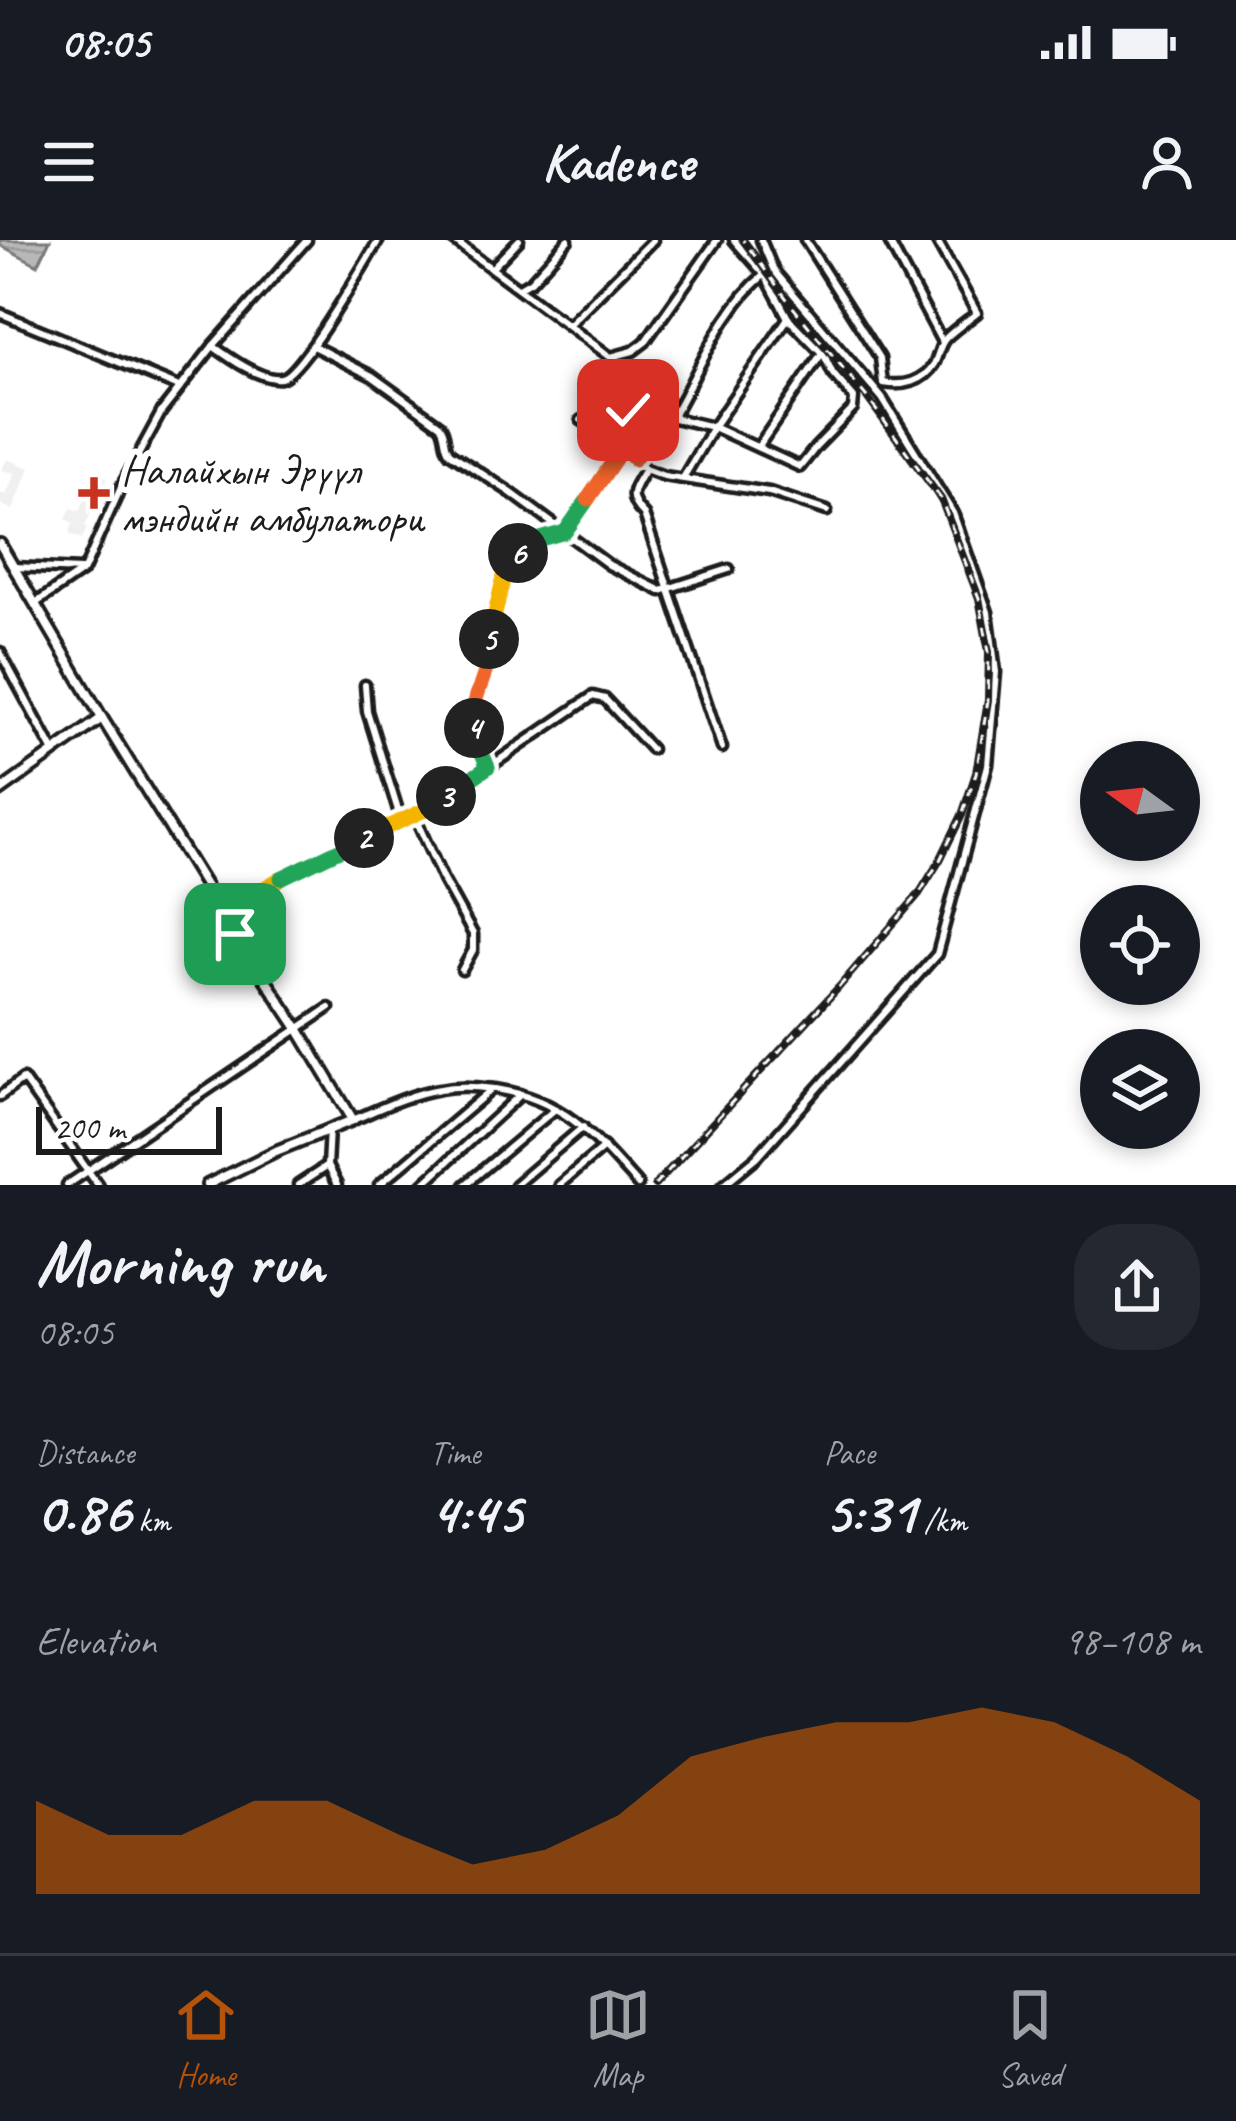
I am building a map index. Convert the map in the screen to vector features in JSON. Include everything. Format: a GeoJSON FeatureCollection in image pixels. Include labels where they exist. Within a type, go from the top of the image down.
{"type":"FeatureCollection","features":[{"type":"Feature","properties":{"kind":"street"},"geometry":{"type":"LineString","coordinates":[[36,603],[84,570],[152,426],[213,346],[308,240]]}},
{"type":"Feature","properties":{"kind":"street"},"geometry":{"type":"LineString","coordinates":[[213,346],[239,365],[287,376],[313,346],[379,240]]}},
{"type":"Feature","properties":{"kind":"street"},"geometry":{"type":"LineString","coordinates":[[453,240],[467,244],[611,357],[626,373],[622,394],[628,410],[652,420],[674,418],[713,427],[800,467],[853,409],[854,398],[822,353],[788,318],[765,275],[734,240]]}},
{"type":"Feature","properties":{"kind":"street"},"geometry":{"type":"LineString","coordinates":[[492,268],[518,240]]}},
{"type":"Feature","properties":{"kind":"street"},"geometry":{"type":"LineString","coordinates":[[519,288],[568,240]]}},
{"type":"Feature","properties":{"kind":"street"},"geometry":{"type":"LineString","coordinates":[[568,325],[653,240]]}},
{"type":"Feature","properties":{"kind":"street"},"geometry":{"type":"LineString","coordinates":[[611,357],[645,342],[717,240]]}},
{"type":"Feature","properties":{"kind":"street"},"geometry":{"type":"LineString","coordinates":[[723,1185],[757,1157],[937,954],[988,765],[996,672],[988,612],[953,513],[882,398],[774,271],[761,240]]}},
{"type":"Feature","properties":{"kind":"street"},"geometry":{"type":"LineString","coordinates":[[805,240],[880,358],[882,398]]}},
{"type":"Feature","properties":{"kind":"street"},"geometry":{"type":"LineString","coordinates":[[888,240],[942,341]]}},
{"type":"Feature","properties":{"kind":"street"},"geometry":{"type":"LineString","coordinates":[[883,383],[914,382],[930,370],[942,341],[976,313],[935,240]]}},
{"type":"Feature","properties":{"kind":"street"},"geometry":{"type":"LineString","coordinates":[[674,418],[724,324],[765,275]]}},
{"type":"Feature","properties":{"kind":"street"},"geometry":{"type":"LineString","coordinates":[[0,313],[179,387]]}},
{"type":"Feature","properties":{"kind":"street"},"geometry":{"type":"LineString","coordinates":[[683,478],[788,318]]}},
{"type":"Feature","properties":{"kind":"street"},"geometry":{"type":"LineString","coordinates":[[313,346],[372,376],[440,425],[450,453],[609,565],[654,588],[668,590],[729,569]]}},
{"type":"Feature","properties":{"kind":"street"},"geometry":{"type":"LineString","coordinates":[[758,447],[822,353]]}},
{"type":"Feature","properties":{"kind":"street"},"geometry":{"type":"LineString","coordinates":[[581,419],[623,447],[645,469],[769,492],[826,511]]}},
{"type":"Feature","properties":{"kind":"street"},"geometry":{"type":"LineString","coordinates":[[634,459],[650,435],[652,420]]}},
{"type":"Feature","properties":{"kind":"street"},"geometry":{"type":"LineString","coordinates":[[488,767],[472,717],[491,658],[489,639],[505,572],[519,552],[537,540],[565,532],[623,447]]}},
{"type":"Feature","properties":{"kind":"street"},"geometry":{"type":"LineString","coordinates":[[645,469],[631,501],[644,515],[722,748]]}},
{"type":"Feature","properties":{"kind":"street"},"geometry":{"type":"LineString","coordinates":[[0,544],[102,718],[353,1120]]}},
{"type":"Feature","properties":{"kind":"street"},"geometry":{"type":"LineString","coordinates":[[14,567],[84,570]]}},
{"type":"Feature","properties":{"kind":"street"},"geometry":{"type":"LineString","coordinates":[[64,568],[68,583]]}},
{"type":"Feature","properties":{"kind":"street"},"geometry":{"type":"LineString","coordinates":[[0,652],[54,752]]}},
{"type":"Feature","properties":{"kind":"street"},"geometry":{"type":"LineString","coordinates":[[365,685],[367,711],[401,821]]}},
{"type":"Feature","properties":{"kind":"street"},"geometry":{"type":"LineString","coordinates":[[223,913],[269,884],[414,814],[593,696],[605,699],[651,749]]}},
{"type":"Feature","properties":{"kind":"street"},"geometry":{"type":"LineString","coordinates":[[0,790],[102,718]]}},
{"type":"Feature","properties":{"kind":"street"},"geometry":{"type":"LineString","coordinates":[[414,814],[472,934],[473,950],[462,970]]}},
{"type":"Feature","properties":{"kind":"street"},"geometry":{"type":"LineString","coordinates":[[67,1185],[329,1008]]}},
{"type":"Feature","properties":{"kind":"street"},"geometry":{"type":"LineString","coordinates":[[0,1096],[23,1079],[98,1185]]}},
{"type":"Feature","properties":{"kind":"street"},"geometry":{"type":"LineString","coordinates":[[207,1185],[276,1151],[410,1097],[472,1085],[522,1093],[555,1108],[583,1127],[638,1185]]}},
{"type":"Feature","properties":{"kind":"street"},"geometry":{"type":"LineString","coordinates":[[380,1185],[492,1089]]}},
{"type":"Feature","properties":{"kind":"street"},"geometry":{"type":"LineString","coordinates":[[422,1185],[522,1093]]}},
{"type":"Feature","properties":{"kind":"street"},"geometry":{"type":"LineString","coordinates":[[465,1185],[555,1108]]}},
{"type":"Feature","properties":{"kind":"street"},"geometry":{"type":"LineString","coordinates":[[515,1185],[583,1127]]}},
{"type":"Feature","properties":{"kind":"street"},"geometry":{"type":"LineString","coordinates":[[329,1130],[327,1166],[337,1185]]}},
{"type":"Feature","properties":{"kind":"street"},"geometry":{"type":"LineString","coordinates":[[559,1185],[604,1147]]}},
{"type":"Feature","properties":{"kind":"street"},"geometry":{"type":"LineString","coordinates":[[298,1185],[327,1166]]}},
{"type":"Feature","properties":{"kind":"shaded area"},"geometry":{"type":"Polygon","coordinates":[[[0,240],[50,240],[38,265],[0,245],[0,240]]]}},
{"type":"Feature","properties":{"kind":"shaded area"},"geometry":{"type":"Polygon","coordinates":[[[7,459],[30,468],[13,510],[0,504],[0,493],[6,495],[15,473],[2,470],[7,459]]]}},
{"type":"Feature","properties":{"kind":"shaded area","name":"Налайхын Эрүүл мэндийн амбулатори"},"geometry":{"type":"Polygon","coordinates":[[[95,473],[108,478],[82,539],[69,534],[73,523],[66,519],[71,508],[80,511],[95,473]]]}},
{"type":"Feature","properties":{"kind":"railway"},"geometry":{"type":"LineString","coordinates":[[655,1185],[919,894],[962,815],[976,773],[988,700],[989,652],[979,598],[941,499],[743,240]]}},
{"type":"Feature","properties":{"kind":"place","name":"Налайхын Эрүүл мэндийн амбулатори"},"geometry":{"type":"Point","coordinates":[94,493]}},
{"type":"Feature","properties":{"kind":"route"},"geometry":{"type":"LineString","coordinates":[[235,934],[223,913],[269,884],[429,808],[488,767],[472,717],[491,658],[489,639],[505,572],[519,552],[537,540],[565,532],[623,447],[634,459],[650,435],[652,420],[628,410]]}}]}
